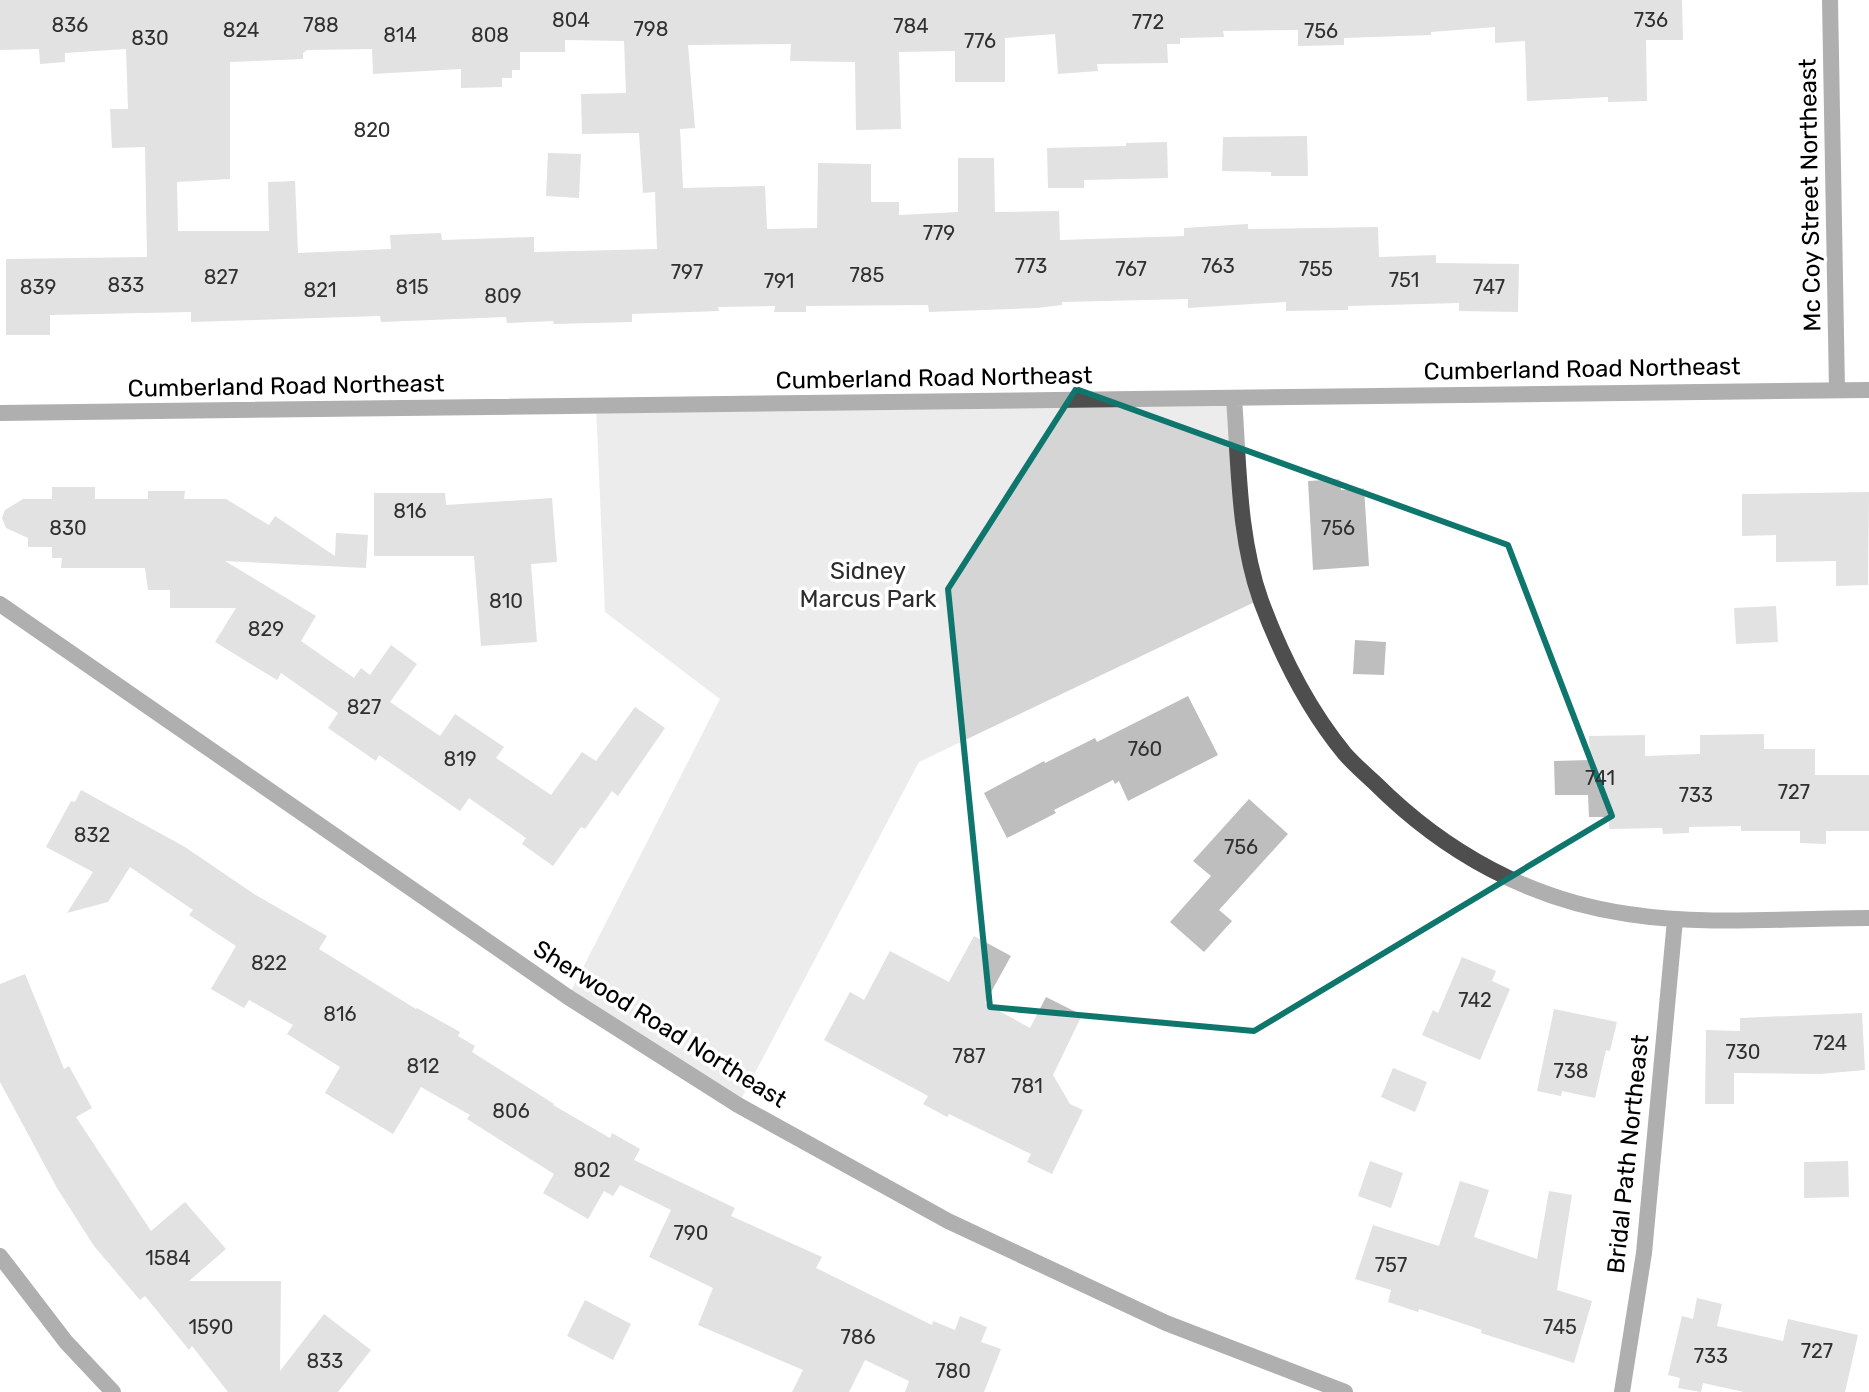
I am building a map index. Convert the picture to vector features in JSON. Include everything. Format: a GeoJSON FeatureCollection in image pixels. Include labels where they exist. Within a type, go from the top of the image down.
{"type":"FeatureCollection","features":[{"type":"Feature","properties":{"kind":"street","name":"Mc Coy Street Northeast"},"geometry":{"type":"LineString","coordinates":[[1830,0],[1837,390]]}},
{"type":"Feature","properties":{"kind":"street","name":"Cumberland Road Northeast"},"geometry":{"type":"LineString","coordinates":[[0,413],[1869,390]]}},
{"type":"Feature","properties":{"kind":"street"},"geometry":{"type":"LineString","coordinates":[[1234,398],[1243,520],[1261,599],[1296,680],[1345,754],[1408,816],[1489,869],[1579,904],[1675,920],[1869,918]]}},
{"type":"Feature","properties":{"kind":"street","name":"Sherwood Road Northeast"},"geometry":{"type":"LineString","coordinates":[[0,604],[568,997],[738,1105],[948,1221],[1166,1323],[1345,1392]]}},
{"type":"Feature","properties":{"kind":"street","name":"Bridal Path Northeast"},"geometry":{"type":"LineString","coordinates":[[1622,1392],[1644,1253],[1675,920]]}},
{"type":"Feature","properties":{"kind":"street"},"geometry":{"type":"LineString","coordinates":[[0,1256],[66,1342],[113,1392]]}},
{"type":"Feature","properties":{"kind":"highlighted area"},"geometry":{"type":"Polygon","coordinates":[[[1076,389],[1508,545],[1612,816],[1254,1031],[990,1007],[948,589],[1076,389]]]}},
{"type":"Feature","properties":{"kind":"green space","name":"Sidney Marcus Park"},"geometry":{"type":"Polygon","coordinates":[[[1234,398],[1261,599],[919,762],[738,1105],[568,997],[720,699],[605,612],[596,406],[1234,398]]]}},
{"type":"Feature","properties":{"kind":"building"},"geometry":{"type":"Polygon","coordinates":[[[0,0],[1682,0],[1683,40],[1646,40],[1647,101],[1608,102],[1608,97],[1527,101],[1525,41],[1495,43],[1495,27],[1431,32],[1431,35],[1344,38],[1344,45],[1298,46],[1298,30],[1223,31],[1224,37],[1180,38],[1180,44],[1167,44],[1168,63],[1097,64],[1098,71],[1058,74],[1055,34],[1005,38],[1005,82],[955,82],[955,51],[899,52],[901,129],[856,130],[855,62],[790,61],[791,44],[688,45],[695,128],[680,129],[683,188],[765,186],[767,229],[817,228],[818,163],[871,164],[871,202],[899,202],[899,215],[958,212],[958,158],[994,158],[995,212],[1059,211],[1060,240],[1184,236],[1184,228],[1248,224],[1248,229],[1378,227],[1379,257],[1436,255],[1436,263],[1519,264],[1518,312],[1459,311],[1459,303],[1348,306],[1348,310],[1286,311],[1286,302],[1188,308],[1188,299],[1062,302],[1062,305],[1037,308],[929,312],[928,305],[806,306],[806,312],[774,312],[775,306],[718,307],[719,311],[632,314],[632,322],[554,324],[553,321],[507,323],[506,317],[381,322],[380,316],[191,322],[191,312],[50,315],[50,335],[6,335],[6,259],[147,257],[145,147],[112,148],[110,109],[128,109],[126,49],[65,53],[65,62],[40,64],[39,49],[0,50],[0,0]],[[565,40],[565,52],[520,52],[520,70],[512,70],[512,78],[502,78],[502,87],[461,88],[461,69],[373,74],[372,49],[307,50],[303,53],[303,59],[230,62],[230,179],[177,182],[178,231],[269,231],[268,182],[295,181],[298,253],[391,249],[390,235],[441,233],[442,240],[534,237],[534,252],[657,249],[655,192],[643,193],[639,133],[582,134],[581,94],[626,93],[624,41],[565,40]]]}},
{"type":"Feature","properties":{"kind":"building"},"geometry":{"type":"Polygon","coordinates":[[[1307,136],[1308,176],[1222,171],[1223,137],[1307,136]]]}},
{"type":"Feature","properties":{"kind":"building"},"geometry":{"type":"Polygon","coordinates":[[[1167,142],[1168,178],[1084,180],[1084,188],[1048,188],[1047,148],[1167,142]]]}},
{"type":"Feature","properties":{"kind":"building"},"geometry":{"type":"Polygon","coordinates":[[[548,153],[581,154],[579,198],[546,196],[548,153]]]}},
{"type":"Feature","properties":{"kind":"building"},"geometry":{"type":"Polygon","coordinates":[[[1340,479],[1341,490],[1364,488],[1369,566],[1313,570],[1308,481],[1340,479]]]}},
{"type":"Feature","properties":{"kind":"building"},"geometry":{"type":"Polygon","coordinates":[[[52,487],[95,487],[95,499],[148,499],[148,491],[185,491],[184,499],[226,499],[269,525],[275,516],[335,556],[336,533],[368,535],[366,568],[225,561],[316,616],[301,641],[354,678],[361,668],[370,675],[391,645],[417,664],[390,702],[440,736],[455,714],[504,747],[496,758],[551,795],[582,752],[596,761],[635,707],[665,728],[618,796],[612,791],[553,866],[522,844],[526,838],[469,798],[460,811],[379,755],[376,761],[328,728],[338,713],[281,673],[277,680],[215,642],[236,608],[170,608],[170,590],[148,590],[145,568],[61,568],[62,558],[52,558],[52,547],[28,547],[28,538],[6,528],[2,518],[5,510],[23,499],[52,499],[52,487]]]}},
{"type":"Feature","properties":{"kind":"building"},"geometry":{"type":"Polygon","coordinates":[[[1869,492],[1868,585],[1836,586],[1836,561],[1776,562],[1776,535],[1742,536],[1742,494],[1869,492]]]}},
{"type":"Feature","properties":{"kind":"building"},"geometry":{"type":"Polygon","coordinates":[[[374,493],[445,493],[446,505],[552,498],[557,562],[531,564],[537,642],[481,646],[474,556],[374,556],[374,493]]]}},
{"type":"Feature","properties":{"kind":"building"},"geometry":{"type":"Polygon","coordinates":[[[1776,606],[1778,642],[1736,644],[1734,608],[1776,606]]]}},
{"type":"Feature","properties":{"kind":"building"},"geometry":{"type":"Polygon","coordinates":[[[1355,640],[1386,642],[1384,675],[1353,674],[1355,640]]]}},
{"type":"Feature","properties":{"kind":"building"},"geometry":{"type":"Polygon","coordinates":[[[1188,696],[1218,755],[1128,801],[1119,781],[1115,784],[1113,780],[1007,838],[984,793],[1044,761],[1095,738],[1097,742],[1188,696]]]}},
{"type":"Feature","properties":{"kind":"building"},"geometry":{"type":"Polygon","coordinates":[[[1764,734],[1764,749],[1815,749],[1815,775],[1869,775],[1869,831],[1826,831],[1826,844],[1800,843],[1800,831],[1741,831],[1741,826],[1689,827],[1689,833],[1663,834],[1662,828],[1609,829],[1609,817],[1589,817],[1588,795],[1555,795],[1554,761],[1590,760],[1589,736],[1645,735],[1645,756],[1700,754],[1700,735],[1764,734]]]}},
{"type":"Feature","properties":{"kind":"building"},"geometry":{"type":"Polygon","coordinates":[[[81,790],[185,847],[254,894],[327,936],[319,949],[416,1009],[460,1032],[458,1036],[475,1046],[472,1052],[553,1105],[610,1138],[612,1133],[640,1149],[634,1160],[735,1208],[731,1216],[822,1257],[816,1268],[932,1325],[933,1321],[955,1330],[960,1316],[987,1327],[981,1342],[1001,1349],[984,1392],[905,1392],[909,1381],[865,1360],[849,1392],[792,1392],[803,1370],[698,1325],[713,1288],[649,1257],[671,1210],[620,1185],[613,1196],[604,1191],[588,1219],[543,1193],[554,1174],[467,1119],[470,1115],[421,1087],[393,1134],[325,1093],[340,1067],[287,1034],[293,1025],[249,1000],[244,1008],[211,989],[236,946],[189,915],[193,910],[130,867],[108,902],[67,913],[93,872],[46,847],[71,801],[75,802],[81,790]]]}},
{"type":"Feature","properties":{"kind":"building"},"geometry":{"type":"Polygon","coordinates":[[[1249,799],[1288,834],[1219,910],[1232,921],[1204,952],[1170,922],[1211,876],[1193,861],[1249,799]]]}},
{"type":"Feature","properties":{"kind":"building"},"geometry":{"type":"Polygon","coordinates":[[[974,936],[1011,956],[985,1003],[1030,1028],[1046,997],[1082,1015],[1053,1075],[1070,1104],[1083,1110],[1052,1174],[1027,1162],[1031,1154],[923,1104],[928,1096],[824,1040],[850,992],[864,1000],[890,951],[949,982],[974,936]]]}},
{"type":"Feature","properties":{"kind":"building"},"geometry":{"type":"Polygon","coordinates":[[[1462,957],[1496,971],[1492,981],[1510,989],[1480,1060],[1422,1035],[1433,1010],[1438,1013],[1462,957]]]}},
{"type":"Feature","properties":{"kind":"building"},"geometry":{"type":"Polygon","coordinates":[[[25,974],[64,1069],[69,1066],[92,1108],[76,1117],[151,1231],[185,1202],[226,1249],[189,1281],[281,1281],[280,1371],[324,1314],[371,1350],[338,1392],[228,1392],[192,1346],[189,1350],[145,1296],[140,1300],[94,1246],[57,1188],[0,1082],[0,984],[25,974]]]}},
{"type":"Feature","properties":{"kind":"building"},"geometry":{"type":"Polygon","coordinates":[[[1554,1009],[1617,1022],[1610,1051],[1606,1050],[1595,1098],[1562,1091],[1561,1096],[1537,1091],[1554,1009]]]}},
{"type":"Feature","properties":{"kind":"building"},"geometry":{"type":"Polygon","coordinates":[[[1862,1013],[1865,1070],[1820,1074],[1734,1073],[1734,1104],[1705,1104],[1706,1030],[1740,1031],[1740,1018],[1862,1013]]]}},
{"type":"Feature","properties":{"kind":"building"},"geometry":{"type":"Polygon","coordinates":[[[1393,1068],[1427,1082],[1415,1112],[1381,1097],[1393,1068]]]}},
{"type":"Feature","properties":{"kind":"building"},"geometry":{"type":"Polygon","coordinates":[[[1370,1161],[1403,1173],[1391,1208],[1358,1196],[1370,1161]]]}},
{"type":"Feature","properties":{"kind":"building"},"geometry":{"type":"Polygon","coordinates":[[[1848,1161],[1849,1197],[1804,1198],[1804,1162],[1848,1161]]]}},
{"type":"Feature","properties":{"kind":"building"},"geometry":{"type":"Polygon","coordinates":[[[1460,1181],[1489,1190],[1474,1237],[1537,1259],[1549,1191],[1572,1195],[1557,1290],[1592,1301],[1574,1363],[1419,1309],[1418,1312],[1388,1302],[1391,1290],[1355,1279],[1373,1225],[1439,1246],[1460,1181]]]}},
{"type":"Feature","properties":{"kind":"building"},"geometry":{"type":"Polygon","coordinates":[[[1697,1298],[1722,1304],[1717,1326],[1783,1341],[1788,1319],[1858,1335],[1845,1392],[1744,1392],[1703,1383],[1701,1392],[1678,1388],[1680,1378],[1668,1375],[1682,1316],[1693,1319],[1697,1298]]]}},
{"type":"Feature","properties":{"kind":"building"},"geometry":{"type":"Polygon","coordinates":[[[585,1300],[631,1324],[613,1360],[567,1336],[585,1300]]]}}]}
